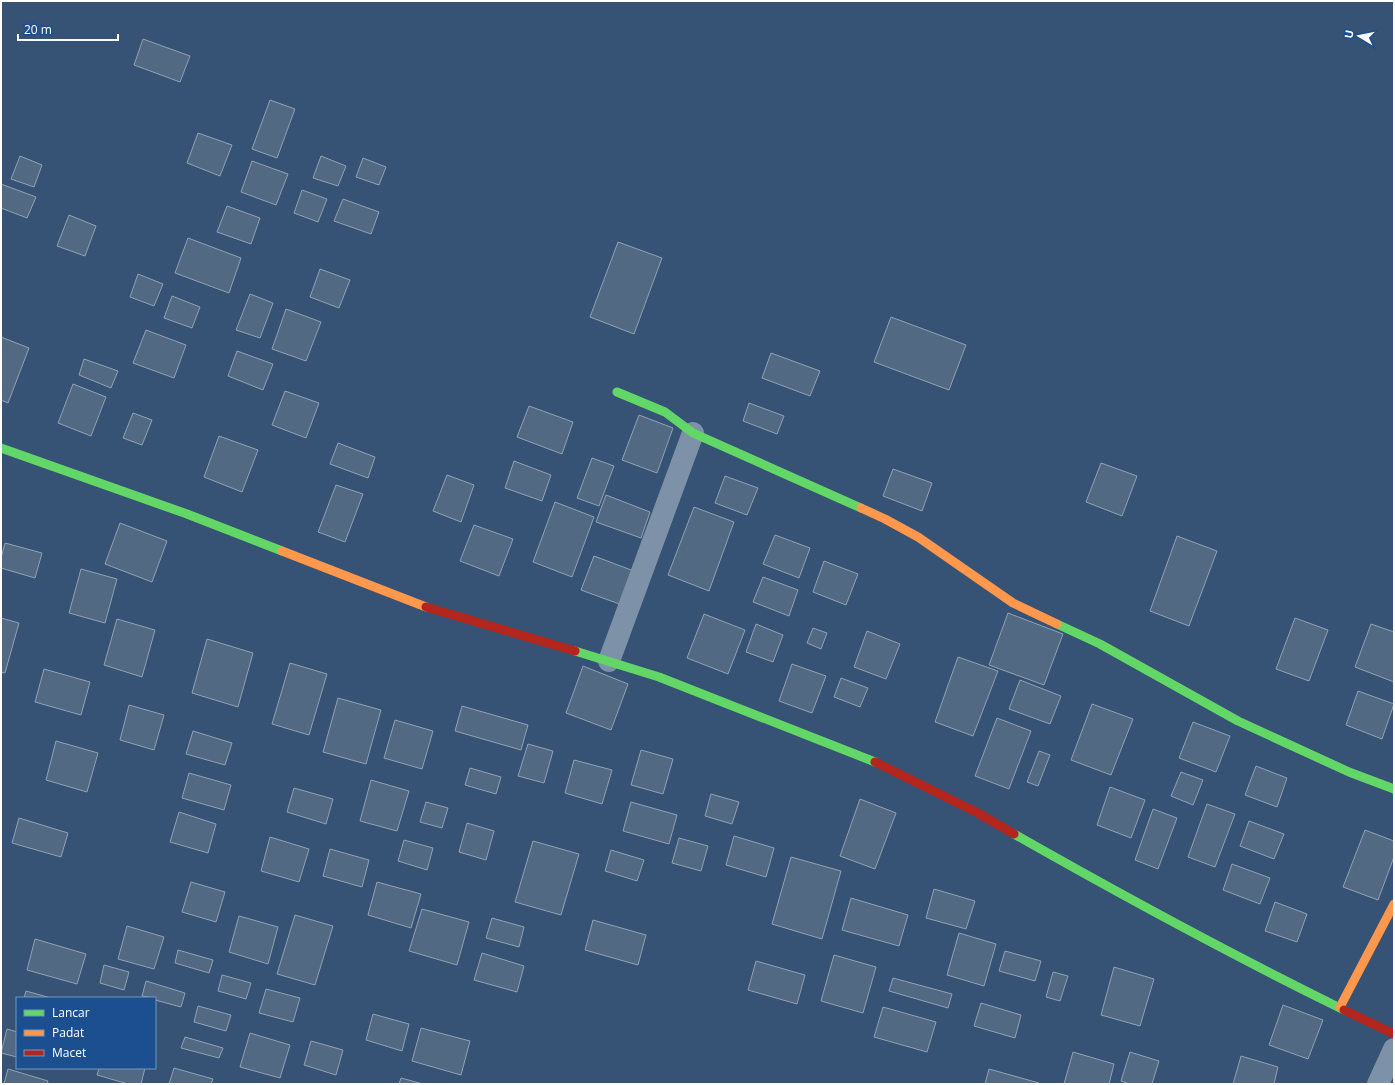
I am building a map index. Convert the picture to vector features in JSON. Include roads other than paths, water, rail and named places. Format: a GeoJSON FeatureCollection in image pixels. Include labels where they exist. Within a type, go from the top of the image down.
{"type":"FeatureCollection","features":[{"type":"Feature","properties":{"kind":"street"},"geometry":{"type":"LineString","coordinates":[[617,392],[665,412],[693,433],[898,526],[918,537],[1013,603],[1100,644],[1238,721],[1349,772],[1394,789]]}},
{"type":"Feature","properties":{"kind":"street"},"geometry":{"type":"LineString","coordinates":[[610,661],[693,433]]}},
{"type":"Feature","properties":{"kind":"street"},"geometry":{"type":"LineString","coordinates":[[1,448],[187,514],[424,606],[659,677],[855,754],[919,783],[978,813],[1069,865],[1253,964],[1394,1034]]}},
{"type":"Feature","properties":{"kind":"street"},"geometry":{"type":"LineString","coordinates":[[1340,1007],[1394,904]]}},
{"type":"Feature","properties":{"kind":"street"},"geometry":{"type":"LineString","coordinates":[[1378,1084],[1394,1049]]}}]}
